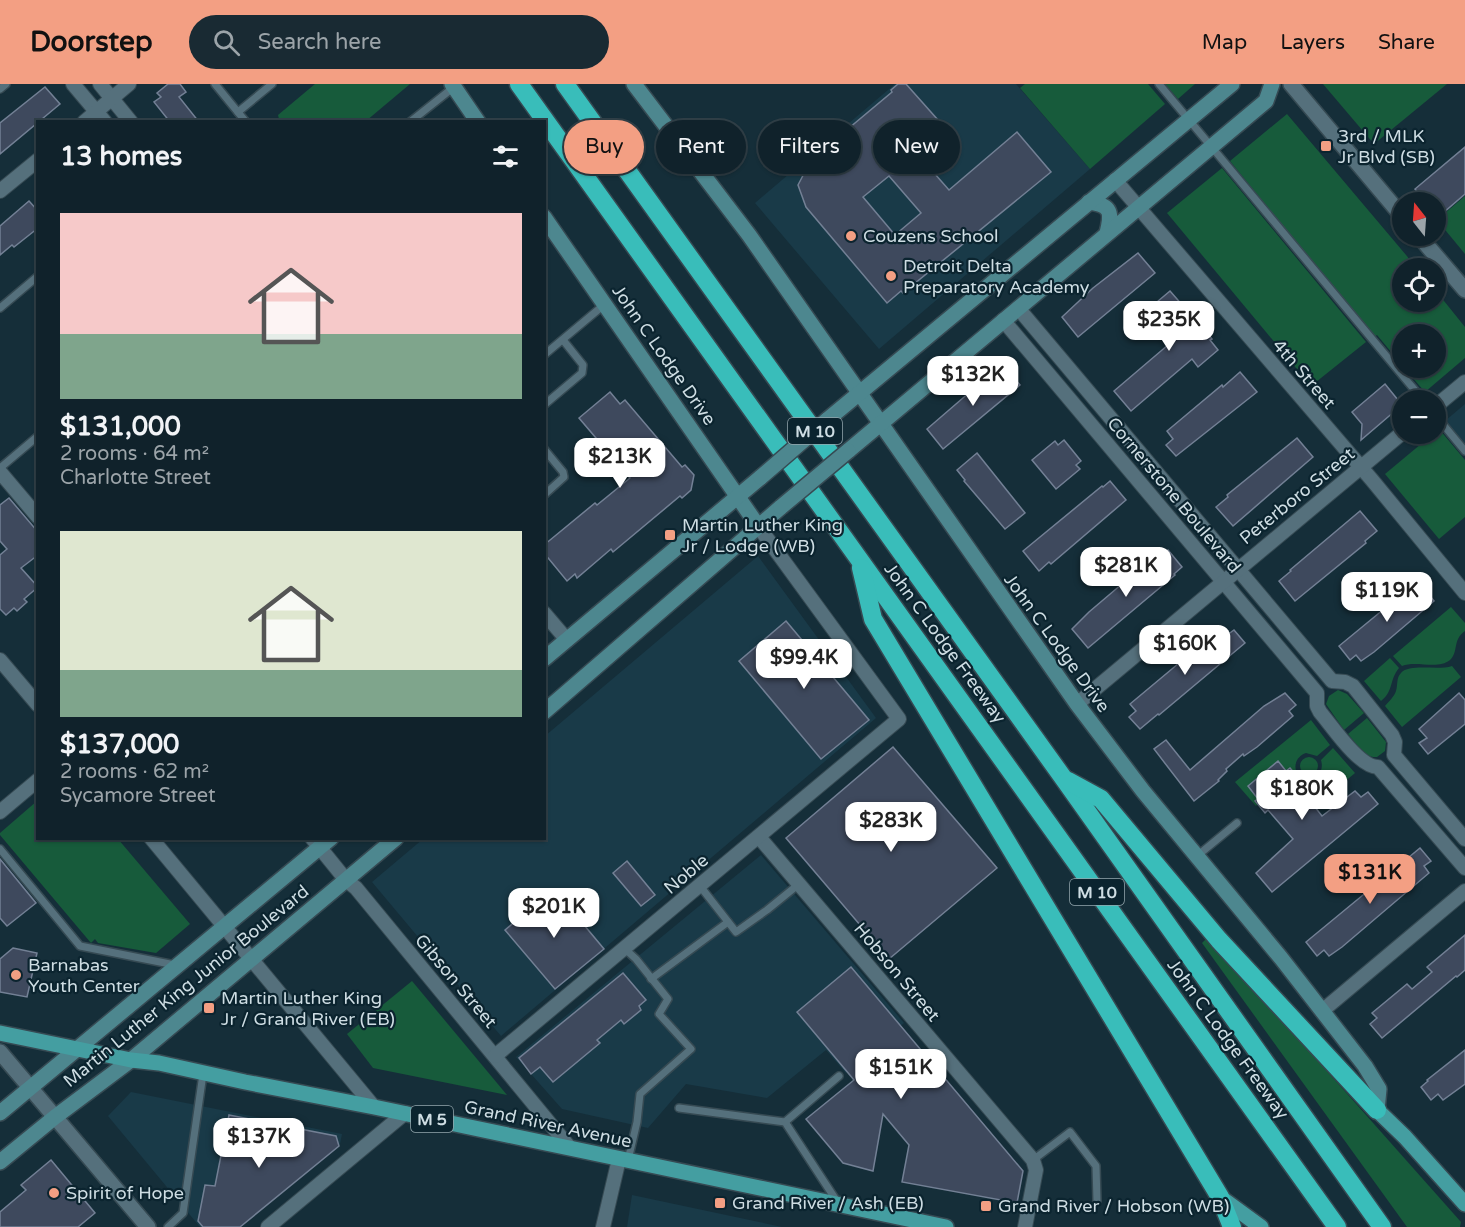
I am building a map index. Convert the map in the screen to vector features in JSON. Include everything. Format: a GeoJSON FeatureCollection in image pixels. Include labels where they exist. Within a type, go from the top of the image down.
{"type":"FeatureCollection","features":[{"type":"Feature","properties":{"kind":"highway","name":"John C Lodge Freeway"},"geometry":{"type":"LineString","coordinates":[[519,84],[545,120]]}},
{"type":"Feature","properties":{"kind":"highway","name":"John C Lodge Freeway"},"geometry":{"type":"LineString","coordinates":[[565,84],[1064,779],[1382,1227]]}},
{"type":"Feature","properties":{"kind":"highway","name":"John C Lodge Freeway"},"geometry":{"type":"LineString","coordinates":[[546,122],[1337,1227]]}},
{"type":"Feature","properties":{"kind":"highway"},"geometry":{"type":"LineString","coordinates":[[858,557],[873,619],[1220,1197],[1232,1227]]}},
{"type":"Feature","properties":{"kind":"highway"},"geometry":{"type":"LineString","coordinates":[[1064,779],[1101,799],[1219,940],[1377,1110]]}},
{"type":"Feature","properties":{"kind":"main road","name":"John C Lodge Drive"},"geometry":{"type":"LineString","coordinates":[[634,84],[720,195],[1077,704],[1143,791],[1365,1066],[1379,1089],[1377,1110]]}},
{"type":"Feature","properties":{"kind":"main road"},"geometry":{"type":"LineString","coordinates":[[546,657],[738,498],[859,392],[1232,84]]}},
{"type":"Feature","properties":{"kind":"main road"},"geometry":{"type":"LineString","coordinates":[[546,710],[758,526],[1107,233],[1213,148],[1266,101],[1272,84]]}},
{"type":"Feature","properties":{"kind":"main road"},"geometry":{"type":"LineString","coordinates":[[453,85],[477,120]]}},
{"type":"Feature","properties":{"kind":"main road"},"geometry":{"type":"LineString","coordinates":[[1089,202],[1100,203],[1108,208],[1110,213],[1107,233]]}},
{"type":"Feature","properties":{"kind":"main road","name":"John C Lodge Drive"},"geometry":{"type":"LineString","coordinates":[[546,220],[758,526]]}},
{"type":"Feature","properties":{"kind":"main road","name":"Martin Luther King Junior Boulevard"},"geometry":{"type":"LineString","coordinates":[[0,1162],[130,1060],[394,840]]}},
{"type":"Feature","properties":{"kind":"main road","name":"Martin Luther King Junior Boulevard"},"geometry":{"type":"LineString","coordinates":[[0,1113],[225,926],[321,842]]}},
{"type":"Feature","properties":{"kind":"main road","name":"Grand River Avenue"},"geometry":{"type":"LineString","coordinates":[[0,1033],[405,1113],[946,1227]]}},
{"type":"Feature","properties":{"kind":"main road"},"geometry":{"type":"LineString","coordinates":[[1377,1110],[1405,1137],[1465,1204]]}},
{"type":"Feature","properties":{"kind":"main road"},"geometry":{"type":"LineString","coordinates":[[1220,1197],[1261,1227]]}},
{"type":"Feature","properties":{"kind":"street"},"geometry":{"type":"LineString","coordinates":[[73,84],[100,116],[112,98],[129,84]]}},
{"type":"Feature","properties":{"kind":"street"},"geometry":{"type":"LineString","coordinates":[[100,84],[129,120]]}},
{"type":"Feature","properties":{"kind":"street"},"geometry":{"type":"LineString","coordinates":[[1291,84],[1392,204]]}},
{"type":"Feature","properties":{"kind":"street"},"geometry":{"type":"LineString","coordinates":[[0,191],[35,167]]}},
{"type":"Feature","properties":{"kind":"street","name":"4th Street"},"geometry":{"type":"LineString","coordinates":[[1115,180],[1465,593]]}},
{"type":"Feature","properties":{"kind":"street"},"geometry":{"type":"LineString","coordinates":[[1428,246],[1465,290]]}},
{"type":"Feature","properties":{"kind":"street","name":"Cornerstone Boulevard"},"geometry":{"type":"LineString","coordinates":[[1018,308],[1332,681],[1346,682],[1353,686],[1392,735],[1395,742],[1394,754],[1465,839]]}},
{"type":"Feature","properties":{"kind":"street","name":"Cornerstone Boulevard"},"geometry":{"type":"LineString","coordinates":[[1003,320],[1317,693],[1317,706],[1320,712],[1361,760],[1372,767],[1378,767],[1465,868]]}},
{"type":"Feature","properties":{"kind":"street"},"geometry":{"type":"LineString","coordinates":[[1446,398],[1465,382]]}},
{"type":"Feature","properties":{"kind":"street","name":"Peterboro Street"},"geometry":{"type":"LineString","coordinates":[[1077,704],[1392,441]]}},
{"type":"Feature","properties":{"kind":"street"},"geometry":{"type":"LineString","coordinates":[[0,470],[36,515]]}},
{"type":"Feature","properties":{"kind":"street","name":"John C Lodge Drive"},"geometry":{"type":"LineString","coordinates":[[758,526],[899,719]]}},
{"type":"Feature","properties":{"kind":"street"},"geometry":{"type":"LineString","coordinates":[[546,615],[567,640]]}},
{"type":"Feature","properties":{"kind":"street"},"geometry":{"type":"LineString","coordinates":[[0,660],[36,703]]}},
{"type":"Feature","properties":{"kind":"street"},"geometry":{"type":"LineString","coordinates":[[1317,693],[1323,685],[1332,681]]}},
{"type":"Feature","properties":{"kind":"street","name":"Noble"},"geometry":{"type":"LineString","coordinates":[[495,1056],[899,719]]}},
{"type":"Feature","properties":{"kind":"street"},"geometry":{"type":"LineString","coordinates":[[1378,767],[1385,764],[1394,754]]}},
{"type":"Feature","properties":{"kind":"street"},"geometry":{"type":"LineString","coordinates":[[0,812],[36,782]]}},
{"type":"Feature","properties":{"kind":"street","name":"Hobson Street"},"geometry":{"type":"LineString","coordinates":[[759,837],[1033,1160]]}},
{"type":"Feature","properties":{"kind":"street"},"geometry":{"type":"LineString","coordinates":[[153,840],[375,1107]]}},
{"type":"Feature","properties":{"kind":"street","name":"Gibson Street"},"geometry":{"type":"LineString","coordinates":[[321,842],[346,879],[356,888],[570,1148]]}},
{"type":"Feature","properties":{"kind":"street"},"geometry":{"type":"LineString","coordinates":[[1322,1011],[1465,891]]}},
{"type":"Feature","properties":{"kind":"street"},"geometry":{"type":"LineString","coordinates":[[0,1052],[148,1227]]}},
{"type":"Feature","properties":{"kind":"street"},"geometry":{"type":"LineString","coordinates":[[268,1227],[405,1113]]}},
{"type":"Feature","properties":{"kind":"street"},"geometry":{"type":"LineString","coordinates":[[603,1227],[624,1160]]}},
{"type":"Feature","properties":{"kind":"street"},"geometry":{"type":"LineString","coordinates":[[1025,1227],[1036,1170],[1033,1160]]}},
{"type":"Feature","properties":{"kind":"lane"},"geometry":{"type":"LineString","coordinates":[[0,89],[6,84]]}},
{"type":"Feature","properties":{"kind":"lane"},"geometry":{"type":"LineString","coordinates":[[215,84],[244,120]]}},
{"type":"Feature","properties":{"kind":"lane"},"geometry":{"type":"LineString","coordinates":[[238,112],[272,84]]}},
{"type":"Feature","properties":{"kind":"lane"},"geometry":{"type":"LineString","coordinates":[[1159,84],[1415,390]]}},
{"type":"Feature","properties":{"kind":"lane"},"geometry":{"type":"LineString","coordinates":[[412,120],[453,85]]}},
{"type":"Feature","properties":{"kind":"lane"},"geometry":{"type":"LineString","coordinates":[[0,308],[36,278]]}},
{"type":"Feature","properties":{"kind":"lane"},"geometry":{"type":"LineString","coordinates":[[546,353],[604,304]]}},
{"type":"Feature","properties":{"kind":"lane"},"geometry":{"type":"LineString","coordinates":[[546,403],[582,373],[583,364],[562,340]]}},
{"type":"Feature","properties":{"kind":"lane"},"geometry":{"type":"LineString","coordinates":[[1446,428],[1465,451]]}},
{"type":"Feature","properties":{"kind":"lane"},"geometry":{"type":"LineString","coordinates":[[0,470],[36,438]]}},
{"type":"Feature","properties":{"kind":"lane"},"geometry":{"type":"LineString","coordinates":[[546,451],[563,472],[564,477],[546,493]]}},
{"type":"Feature","properties":{"kind":"lane"},"geometry":{"type":"LineString","coordinates":[[1415,810],[1430,797]]}},
{"type":"Feature","properties":{"kind":"lane"},"geometry":{"type":"LineString","coordinates":[[1197,856],[1237,823]]}},
{"type":"Feature","properties":{"kind":"lane"},"geometry":{"type":"LineString","coordinates":[[0,849],[80,946],[177,966]]}},
{"type":"Feature","properties":{"kind":"lane"},"geometry":{"type":"LineString","coordinates":[[700,886],[736,932],[799,884]]}},
{"type":"Feature","properties":{"kind":"lane"},"geometry":{"type":"LineString","coordinates":[[651,979],[728,922]]}},
{"type":"Feature","properties":{"kind":"lane"},"geometry":{"type":"LineString","coordinates":[[624,1160],[637,1122],[640,1094],[690,1049],[659,1014],[668,999],[636,959],[625,949]]}},
{"type":"Feature","properties":{"kind":"lane"},"geometry":{"type":"LineString","coordinates":[[168,1227],[183,1213],[203,1074]]}},
{"type":"Feature","properties":{"kind":"lane"},"geometry":{"type":"LineString","coordinates":[[679,1108],[785,1122],[839,1076]]}},
{"type":"Feature","properties":{"kind":"lane"},"geometry":{"type":"LineString","coordinates":[[785,1122],[840,1205]]}},
{"type":"Feature","properties":{"kind":"lane"},"geometry":{"type":"LineString","coordinates":[[1033,1160],[1070,1132],[1096,1166],[1097,1201]]}},
{"type":"Feature","properties":{"kind":"shaded area","name":"Detroit Delta Preparatory Academy"},"geometry":{"type":"Polygon","coordinates":[[[895,84],[1016,84],[1090,169],[879,349],[755,203],[789,174],[861,174],[861,120],[853,120],[895,84]]]}},
{"type":"Feature","properties":{"kind":"shaded area"},"geometry":{"type":"Polygon","coordinates":[[[1465,404],[1465,444],[1446,422],[1465,404]]]}},
{"type":"Feature","properties":{"kind":"shaded area"},"geometry":{"type":"Polygon","coordinates":[[[758,556],[876,718],[501,1036],[372,882],[422,840],[546,840],[546,735],[758,556]]]}},
{"type":"Feature","properties":{"kind":"shaded area"},"geometry":{"type":"Polygon","coordinates":[[[761,855],[904,1023],[846,1073],[826,1050],[767,1098],[686,1084],[648,1128],[562,1109],[516,1057],[761,855]]]}},
{"type":"Feature","properties":{"kind":"shaded area"},"geometry":{"type":"Polygon","coordinates":[[[131,1092],[342,1134],[340,1144],[239,1227],[200,1227],[108,1116],[131,1092]]]}},
{"type":"Feature","properties":{"kind":"shaded area"},"geometry":{"type":"Polygon","coordinates":[[[632,1195],[759,1222],[782,1227],[627,1227],[632,1195]]]}},
{"type":"Feature","properties":{"kind":"green space"},"geometry":{"type":"Polygon","coordinates":[[[315,84],[410,84],[367,120],[279,119],[278,115],[315,84]]]}},
{"type":"Feature","properties":{"kind":"green space"},"geometry":{"type":"Polygon","coordinates":[[[1025,84],[1148,84],[1165,104],[1090,169],[1020,88],[1025,84]]]}},
{"type":"Feature","properties":{"kind":"green space"},"geometry":{"type":"Polygon","coordinates":[[[1165,84],[1195,84],[1178,99],[1165,84]]]}},
{"type":"Feature","properties":{"kind":"green space"},"geometry":{"type":"Polygon","coordinates":[[[1323,84],[1447,84],[1374,144],[1323,84]]]}},
{"type":"Feature","properties":{"kind":"green space"},"geometry":{"type":"Polygon","coordinates":[[[1287,114],[1392,238],[1392,246],[1398,246],[1409,258],[1392,258],[1392,312],[1446,312],[1446,303],[1465,327],[1465,358],[1446,374],[1446,324],[1392,324],[1392,353],[1377,335],[1373,338],[1230,161],[1287,114]]]}},
{"type":"Feature","properties":{"kind":"green space"},"geometry":{"type":"Polygon","coordinates":[[[1222,168],[1366,342],[1311,386],[1167,213],[1222,168]]]}},
{"type":"Feature","properties":{"kind":"green space"},"geometry":{"type":"Polygon","coordinates":[[[1465,196],[1465,254],[1446,231],[1446,212],[1465,196]]]}},
{"type":"Feature","properties":{"kind":"green space"},"geometry":{"type":"Polygon","coordinates":[[[1413,378],[1441,378],[1427,390],[1423,390],[1413,378]]]}},
{"type":"Feature","properties":{"kind":"green space"},"geometry":{"type":"Polygon","coordinates":[[[1446,437],[1465,460],[1465,517],[1439,539],[1385,474],[1421,444],[1446,444],[1446,437]]]}},
{"type":"Feature","properties":{"kind":"green space"},"geometry":{"type":"Polygon","coordinates":[[[1451,607],[1465,623],[1465,631],[1458,638],[1453,657],[1445,663],[1402,666],[1393,656],[1451,607]]]}},
{"type":"Feature","properties":{"kind":"green space"},"geometry":{"type":"Polygon","coordinates":[[[1390,658],[1399,668],[1388,693],[1381,701],[1364,681],[1390,658]]]}},
{"type":"Feature","properties":{"kind":"green space"},"geometry":{"type":"Polygon","coordinates":[[[1452,666],[1461,677],[1402,727],[1385,706],[1397,689],[1398,677],[1401,673],[1411,668],[1452,666]]]}},
{"type":"Feature","properties":{"kind":"green space"},"geometry":{"type":"Polygon","coordinates":[[[1338,690],[1347,694],[1364,713],[1344,730],[1326,704],[1329,696],[1338,690]]]}},
{"type":"Feature","properties":{"kind":"green space"},"geometry":{"type":"Polygon","coordinates":[[[1367,718],[1386,742],[1385,751],[1377,757],[1364,753],[1348,734],[1367,718]]]}},
{"type":"Feature","properties":{"kind":"green space"},"geometry":{"type":"Polygon","coordinates":[[[1311,720],[1330,745],[1317,756],[1306,753],[1300,756],[1295,774],[1290,768],[1286,771],[1278,761],[1248,786],[1258,799],[1255,801],[1258,804],[1256,806],[1235,782],[1311,720]]]}},
{"type":"Feature","properties":{"kind":"green space"},"geometry":{"type":"Polygon","coordinates":[[[1333,748],[1355,773],[1310,811],[1305,805],[1310,801],[1300,788],[1298,778],[1317,776],[1322,765],[1321,760],[1333,748]]]}},
{"type":"Feature","properties":{"kind":"green space"},"geometry":{"type":"Polygon","coordinates":[[[1309,757],[1315,760],[1318,766],[1315,772],[1309,775],[1303,772],[1300,766],[1303,760],[1309,757]]]}},
{"type":"Feature","properties":{"kind":"green space"},"geometry":{"type":"Polygon","coordinates":[[[36,802],[36,840],[119,840],[190,924],[156,953],[98,943],[95,939],[91,943],[0,833],[36,802]]]}},
{"type":"Feature","properties":{"kind":"green space"},"geometry":{"type":"Polygon","coordinates":[[[1208,937],[1461,1222],[1460,1227],[1407,1227],[1202,943],[1208,937]]]}},
{"type":"Feature","properties":{"kind":"green space"},"geometry":{"type":"Polygon","coordinates":[[[412,981],[507,1095],[373,1068],[347,1034],[412,981]]]}},
{"type":"Feature","properties":{"kind":"building"},"geometry":{"type":"Polygon","coordinates":[[[168,84],[180,84],[186,92],[179,97],[197,120],[168,120],[154,102],[161,97],[157,93],[168,84]]]}},
{"type":"Feature","properties":{"kind":"building"},"geometry":{"type":"Polygon","coordinates":[[[898,84],[906,84],[938,120],[873,120],[873,174],[935,174],[949,190],[1017,132],[1051,172],[903,293],[901,291],[887,303],[806,207],[798,185],[804,174],[861,174],[861,120],[859,120],[892,92],[891,90],[898,84]],[[889,176],[863,197],[895,235],[921,213],[889,176]]]}},
{"type":"Feature","properties":{"kind":"building"},"geometry":{"type":"Polygon","coordinates":[[[45,87],[60,104],[41,120],[36,120],[36,124],[0,154],[0,123],[45,87]]]}},
{"type":"Feature","properties":{"kind":"building"},"geometry":{"type":"Polygon","coordinates":[[[1465,147],[1465,194],[1446,210],[1446,192],[1417,192],[1415,189],[1465,147]]]}},
{"type":"Feature","properties":{"kind":"building"},"geometry":{"type":"Polygon","coordinates":[[[29,201],[36,209],[36,230],[0,255],[0,226],[29,201]]]}},
{"type":"Feature","properties":{"kind":"building"},"geometry":{"type":"Polygon","coordinates":[[[1138,253],[1155,273],[1078,337],[1062,317],[1093,288],[1138,253]]]}},
{"type":"Feature","properties":{"kind":"building"},"geometry":{"type":"Polygon","coordinates":[[[1170,291],[1212,339],[1210,340],[1218,350],[1198,367],[1192,359],[1131,411],[1114,391],[1175,339],[1151,307],[1170,291]]]}},
{"type":"Feature","properties":{"kind":"building"},"geometry":{"type":"Polygon","coordinates":[[[1003,365],[1020,385],[943,449],[927,429],[1003,365]]]}},
{"type":"Feature","properties":{"kind":"building"},"geometry":{"type":"Polygon","coordinates":[[[1240,372],[1257,392],[1176,456],[1166,445],[1173,439],[1167,431],[1240,372]]]}},
{"type":"Feature","properties":{"kind":"building"},"geometry":{"type":"Polygon","coordinates":[[[1385,384],[1392,393],[1392,414],[1361,440],[1362,424],[1352,412],[1385,384]]]}},
{"type":"Feature","properties":{"kind":"building"},"geometry":{"type":"Polygon","coordinates":[[[610,392],[620,404],[625,400],[682,467],[685,465],[694,475],[691,490],[682,498],[680,496],[613,552],[611,549],[577,578],[575,574],[567,581],[546,555],[546,543],[630,478],[579,418],[610,392]]]}},
{"type":"Feature","properties":{"kind":"building"},"geometry":{"type":"Polygon","coordinates":[[[1297,438],[1313,457],[1233,526],[1216,507],[1228,497],[1227,495],[1297,438]]]}},
{"type":"Feature","properties":{"kind":"building"},"geometry":{"type":"Polygon","coordinates":[[[1064,440],[1081,461],[1076,465],[1080,469],[1056,489],[1032,460],[1055,441],[1058,445],[1064,440]]]}},
{"type":"Feature","properties":{"kind":"building"},"geometry":{"type":"Polygon","coordinates":[[[977,453],[1025,513],[1005,529],[957,470],[977,453]]]}},
{"type":"Feature","properties":{"kind":"building"},"geometry":{"type":"Polygon","coordinates":[[[1110,481],[1126,500],[1051,564],[1049,562],[1039,571],[1023,551],[1110,481]]]}},
{"type":"Feature","properties":{"kind":"building"},"geometry":{"type":"Polygon","coordinates":[[[9,498],[36,530],[36,557],[21,568],[36,585],[36,589],[24,599],[27,602],[17,611],[14,608],[6,615],[0,609],[0,555],[7,549],[0,541],[0,505],[9,498]]]}},
{"type":"Feature","properties":{"kind":"building"},"geometry":{"type":"Polygon","coordinates":[[[1360,511],[1377,531],[1365,541],[1366,543],[1295,601],[1279,581],[1360,511]]]}},
{"type":"Feature","properties":{"kind":"building"},"geometry":{"type":"Polygon","coordinates":[[[1168,550],[1182,567],[1088,648],[1072,629],[1136,572],[1168,550]]]}},
{"type":"Feature","properties":{"kind":"building"},"geometry":{"type":"Polygon","coordinates":[[[1418,581],[1434,601],[1374,652],[1361,661],[1356,655],[1350,660],[1339,646],[1418,581]]]}},
{"type":"Feature","properties":{"kind":"building"},"geometry":{"type":"Polygon","coordinates":[[[786,621],[869,720],[821,759],[739,661],[786,621]]]}},
{"type":"Feature","properties":{"kind":"building"},"geometry":{"type":"Polygon","coordinates":[[[1221,628],[1227,635],[1234,630],[1245,643],[1140,729],[1129,717],[1136,711],[1130,704],[1221,628]]]}},
{"type":"Feature","properties":{"kind":"building"},"geometry":{"type":"Polygon","coordinates":[[[1285,693],[1296,705],[1289,711],[1293,716],[1257,747],[1244,756],[1243,754],[1226,769],[1227,771],[1219,781],[1194,801],[1154,749],[1166,740],[1190,770],[1264,706],[1285,693]]]}},
{"type":"Feature","properties":{"kind":"building"},"geometry":{"type":"Polygon","coordinates":[[[1459,693],[1465,700],[1465,724],[1428,754],[1419,743],[1427,738],[1419,729],[1459,693]]]}},
{"type":"Feature","properties":{"kind":"building"},"geometry":{"type":"Polygon","coordinates":[[[893,747],[997,868],[889,959],[786,838],[893,747]]]}},
{"type":"Feature","properties":{"kind":"building"},"geometry":{"type":"Polygon","coordinates":[[[1278,761],[1286,771],[1290,768],[1304,784],[1300,788],[1322,816],[1355,791],[1361,797],[1368,792],[1378,804],[1272,892],[1256,873],[1293,839],[1268,810],[1265,813],[1255,801],[1258,799],[1248,786],[1278,761]]]}},
{"type":"Feature","properties":{"kind":"building"},"geometry":{"type":"Polygon","coordinates":[[[1420,848],[1431,861],[1424,866],[1429,873],[1342,947],[1329,956],[1324,950],[1317,956],[1306,942],[1420,848]]]}},
{"type":"Feature","properties":{"kind":"building"},"geometry":{"type":"Polygon","coordinates":[[[0,859],[36,903],[7,926],[0,918],[0,859]]]}},
{"type":"Feature","properties":{"kind":"building"},"geometry":{"type":"Polygon","coordinates":[[[627,861],[655,895],[641,906],[613,873],[627,861]]]}},
{"type":"Feature","properties":{"kind":"building"},"geometry":{"type":"Polygon","coordinates":[[[554,889],[604,949],[555,989],[505,930],[554,889]]]}},
{"type":"Feature","properties":{"kind":"building"},"geometry":{"type":"Polygon","coordinates":[[[1465,935],[1465,970],[1382,1038],[1370,1024],[1377,1018],[1372,1013],[1407,984],[1412,989],[1432,972],[1427,967],[1465,935]]]}},
{"type":"Feature","properties":{"kind":"building","name":"Barnabas Youth Center"},"geometry":{"type":"Polygon","coordinates":[[[13,948],[37,953],[27,997],[0,992],[0,959],[13,948]]]}},
{"type":"Feature","properties":{"kind":"building"},"geometry":{"type":"Polygon","coordinates":[[[851,967],[1023,1171],[1017,1203],[902,1182],[909,1145],[883,1114],[873,1171],[843,1163],[806,1119],[854,1080],[797,1012],[851,967]]]}},
{"type":"Feature","properties":{"kind":"building"},"geometry":{"type":"Polygon","coordinates":[[[623,973],[646,1000],[639,1006],[641,1010],[624,1024],[621,1020],[597,1040],[600,1043],[553,1082],[540,1067],[531,1074],[519,1058],[623,973]]]}},
{"type":"Feature","properties":{"kind":"building"},"geometry":{"type":"Polygon","coordinates":[[[1465,1050],[1465,1084],[1443,1100],[1438,1094],[1431,1100],[1421,1087],[1465,1050]]]}},
{"type":"Feature","properties":{"kind":"building"},"geometry":{"type":"Polygon","coordinates":[[[229,1115],[336,1136],[339,1146],[240,1227],[203,1227],[198,1221],[205,1185],[215,1186],[229,1115]]]}},
{"type":"Feature","properties":{"kind":"building","name":"Spirit of Hope"},"geometry":{"type":"Polygon","coordinates":[[[51,1160],[95,1213],[78,1227],[0,1227],[0,1212],[26,1190],[21,1185],[51,1160]]]}},
{"type":"Feature","properties":{"kind":"place","name":"3rd / MLK Jr Blvd (SB)"},"geometry":{"type":"Point","coordinates":[1326,146]}},
{"type":"Feature","properties":{"kind":"place","name":"Couzens School"},"geometry":{"type":"Point","coordinates":[851,236]}},
{"type":"Feature","properties":{"kind":"place","name":"Detroit Delta Preparatory Academy"},"geometry":{"type":"Point","coordinates":[891,276]}},
{"type":"Feature","properties":{"kind":"place","name":"Martin Luther King Jr / Lodge (WB)"},"geometry":{"type":"Point","coordinates":[670,535]}},
{"type":"Feature","properties":{"kind":"place","name":"Barnabas Youth Center"},"geometry":{"type":"Point","coordinates":[16,975]}},
{"type":"Feature","properties":{"kind":"place","name":"Martin Luther King Jr / Grand River (EB)"},"geometry":{"type":"Point","coordinates":[209,1008]}},
{"type":"Feature","properties":{"kind":"place","name":"Spirit of Hope"},"geometry":{"type":"Point","coordinates":[54,1193]}},
{"type":"Feature","properties":{"kind":"place","name":"Grand River / Ash (EB)"},"geometry":{"type":"Point","coordinates":[720,1203]}},
{"type":"Feature","properties":{"kind":"place","name":"Grand River / Hobson (WB)"},"geometry":{"type":"Point","coordinates":[986,1206]}}]}
